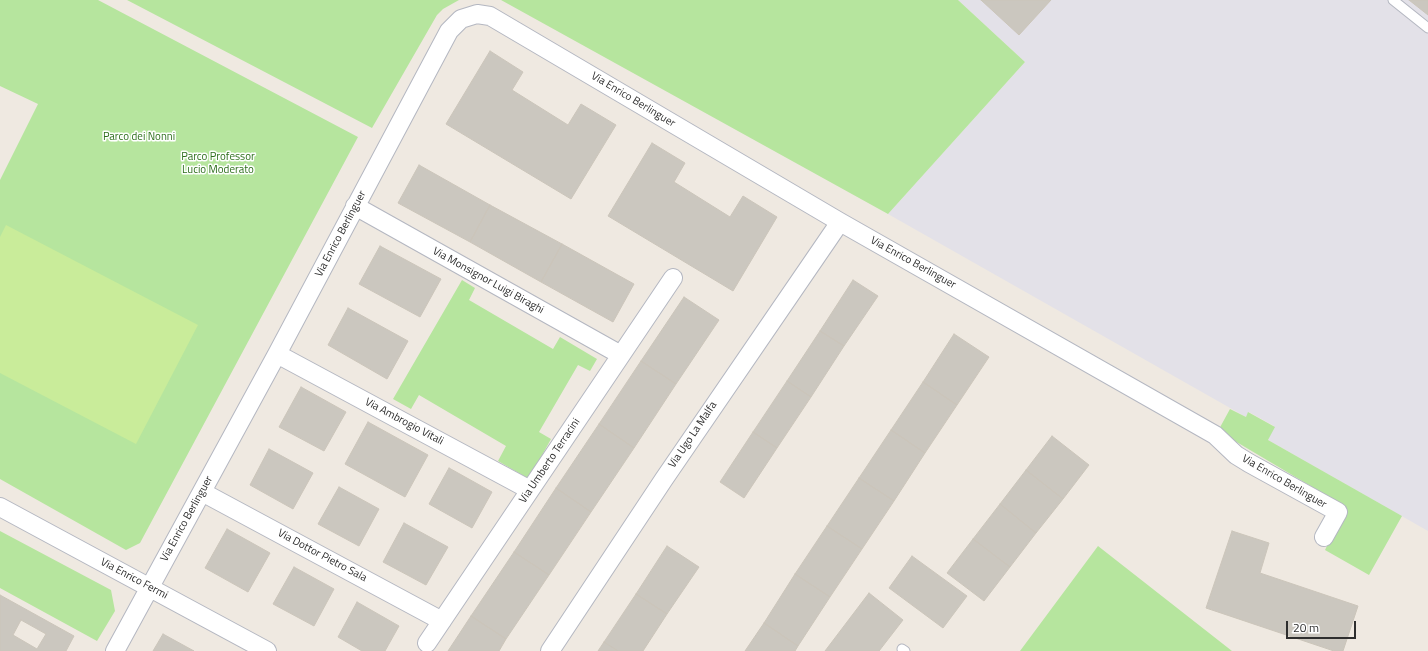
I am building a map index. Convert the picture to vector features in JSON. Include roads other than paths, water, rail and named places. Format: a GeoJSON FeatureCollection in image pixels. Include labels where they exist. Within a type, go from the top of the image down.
{"type":"FeatureCollection","features":[{"type":"Feature","properties":{"kind":"street","name":"Via Enrico Berlinguer"},"geometry":{"type":"LineString","coordinates":[[115,651],[277,354],[451,27],[469,15],[482,14],[490,16],[840,222],[1216,435],[1243,459],[1338,512],[1324,537]]}},
{"type":"Feature","properties":{"kind":"street","name":"Via Monsignor Luigi Biraghi"},"geometry":{"type":"LineString","coordinates":[[355,206],[621,355]]}},
{"type":"Feature","properties":{"kind":"street","name":"Via Ugo La Malfa"},"geometry":{"type":"LineString","coordinates":[[550,651],[664,479],[840,222]]}},
{"type":"Feature","properties":{"kind":"street","name":"Via Umberto Terracini"},"geometry":{"type":"LineString","coordinates":[[427,643],[672,278]]}},
{"type":"Feature","properties":{"kind":"street","name":"Via Ambrogio Vitali"},"geometry":{"type":"LineString","coordinates":[[277,354],[530,490]]}},
{"type":"Feature","properties":{"kind":"street","name":"Via Dottor Pietro Sala"},"geometry":{"type":"LineString","coordinates":[[202,492],[442,621]]}},
{"type":"Feature","properties":{"kind":"street","name":"Via Enrico Fermi"},"geometry":{"type":"LineString","coordinates":[[0,507],[267,651]]}},
{"type":"Feature","properties":{"kind":"lane"},"geometry":{"type":"LineString","coordinates":[[1393,0],[1428,28]]}},
{"type":"Feature","properties":{"kind":"park label","name":"Parco dei Nonni"},"geometry":{"type":"Point","coordinates":[139,137]}},
{"type":"Feature","properties":{"kind":"park label","name":"Parco Professor Lucio Moderato"},"geometry":{"type":"Point","coordinates":[218,163]}}]}
